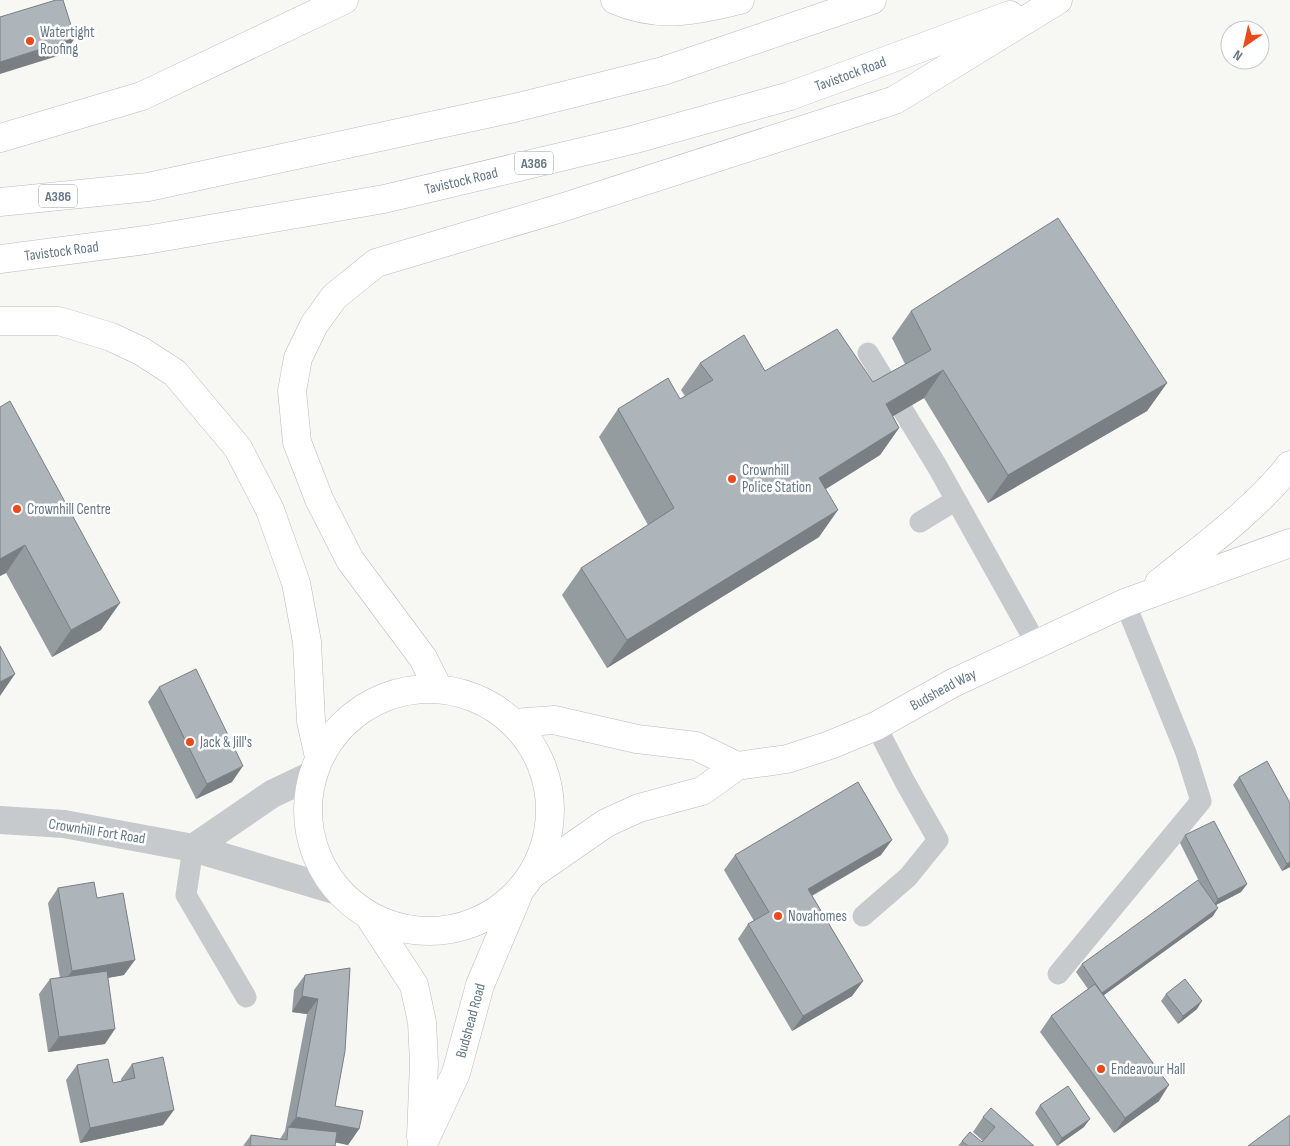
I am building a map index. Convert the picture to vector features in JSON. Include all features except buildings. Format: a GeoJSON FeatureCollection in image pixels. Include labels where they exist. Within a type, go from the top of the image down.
{"type":"FeatureCollection","features":[{"type":"Feature","properties":{"kind":"main road"},"geometry":{"type":"LineString","coordinates":[[0,138],[142,96],[344,0]]}},
{"type":"Feature","properties":{"kind":"main road"},"geometry":{"type":"LineString","coordinates":[[615,0],[633,8],[666,13],[699,10],[740,0]]}},
{"type":"Feature","properties":{"kind":"main road","name":"A386"},"geometry":{"type":"LineString","coordinates":[[0,202],[148,187],[514,108],[663,71],[872,0]]}},
{"type":"Feature","properties":{"kind":"main road","name":"Tavistock Road"},"geometry":{"type":"LineString","coordinates":[[0,259],[146,240],[384,199],[632,140],[790,96],[1052,0]]}},
{"type":"Feature","properties":{"kind":"main road"},"geometry":{"type":"LineString","coordinates":[[438,688],[423,658],[350,560],[319,499],[297,442],[292,391],[298,358],[314,325],[334,297],[376,263],[560,208],[895,100],[1058,0]]}},
{"type":"Feature","properties":{"kind":"main road"},"geometry":{"type":"LineString","coordinates":[[0,321],[59,321],[111,338],[140,351],[175,373],[238,448],[270,510],[296,583],[307,642],[315,766],[307,816],[316,856],[338,891],[369,916]]}},
{"type":"Feature","properties":{"kind":"main road","name":"Budshead Way"},"geometry":{"type":"LineString","coordinates":[[1134,600],[1243,512],[1281,478],[1290,465]]}},
{"type":"Feature","properties":{"kind":"main road","name":"Budshead Way"},"geometry":{"type":"LineString","coordinates":[[369,916],[408,930],[448,930],[486,918],[526,883],[606,823],[639,808],[702,791],[738,766],[787,758],[830,745],[876,726],[953,683],[1134,600],[1290,543]]}},
{"type":"Feature","properties":{"kind":"main road","name":"Budshead Road"},"geometry":{"type":"LineString","coordinates":[[315,766],[339,727],[368,704],[401,691],[438,688],[479,699],[514,723],[538,756],[550,794],[549,835],[480,985],[456,1073],[421,1146]]}},
{"type":"Feature","properties":{"kind":"main road"},"geometry":{"type":"LineString","coordinates":[[514,723],[554,720],[637,739],[696,746],[738,766]]}},
{"type":"Feature","properties":{"kind":"main road","name":"Budshead Road"},"geometry":{"type":"LineString","coordinates":[[369,916],[414,985],[422,1022],[424,1063],[421,1146]]}},
{"type":"Feature","properties":{"kind":"street"},"geometry":{"type":"LineString","coordinates":[[193,848],[315,766]]}},
{"type":"Feature","properties":{"kind":"street","name":"Crownhill Fort Road"},"geometry":{"type":"LineString","coordinates":[[0,820],[64,824],[193,848],[338,891]]}},
{"type":"Feature","properties":{"kind":"lane"},"geometry":{"type":"LineString","coordinates":[[868,353],[956,500],[1037,645]]}},
{"type":"Feature","properties":{"kind":"lane"},"geometry":{"type":"LineString","coordinates":[[920,522],[956,500]]}},
{"type":"Feature","properties":{"kind":"lane"},"geometry":{"type":"LineString","coordinates":[[1058,974],[1201,801],[1134,600]]}},
{"type":"Feature","properties":{"kind":"lane"},"geometry":{"type":"LineString","coordinates":[[863,916],[908,877],[938,840],[904,782],[876,726]]}},
{"type":"Feature","properties":{"kind":"lane"},"geometry":{"type":"LineString","coordinates":[[193,848],[186,895],[246,997]]}},
{"type":"Feature","properties":{"kind":"place","name":"Watertight Roofing"},"geometry":{"type":"Point","coordinates":[30,41]}},
{"type":"Feature","properties":{"kind":"place","name":"Crownhill Police Station"},"geometry":{"type":"Point","coordinates":[732,479]}},
{"type":"Feature","properties":{"kind":"place","name":"Crownhill Centre"},"geometry":{"type":"Point","coordinates":[17,509]}},
{"type":"Feature","properties":{"kind":"place","name":"Jack & Jill's"},"geometry":{"type":"Point","coordinates":[190,742]}},
{"type":"Feature","properties":{"kind":"place","name":"Novahomes"},"geometry":{"type":"Point","coordinates":[778,916]}},
{"type":"Feature","properties":{"kind":"place","name":"Endeavour Hall"},"geometry":{"type":"Point","coordinates":[1101,1069]}}]}
